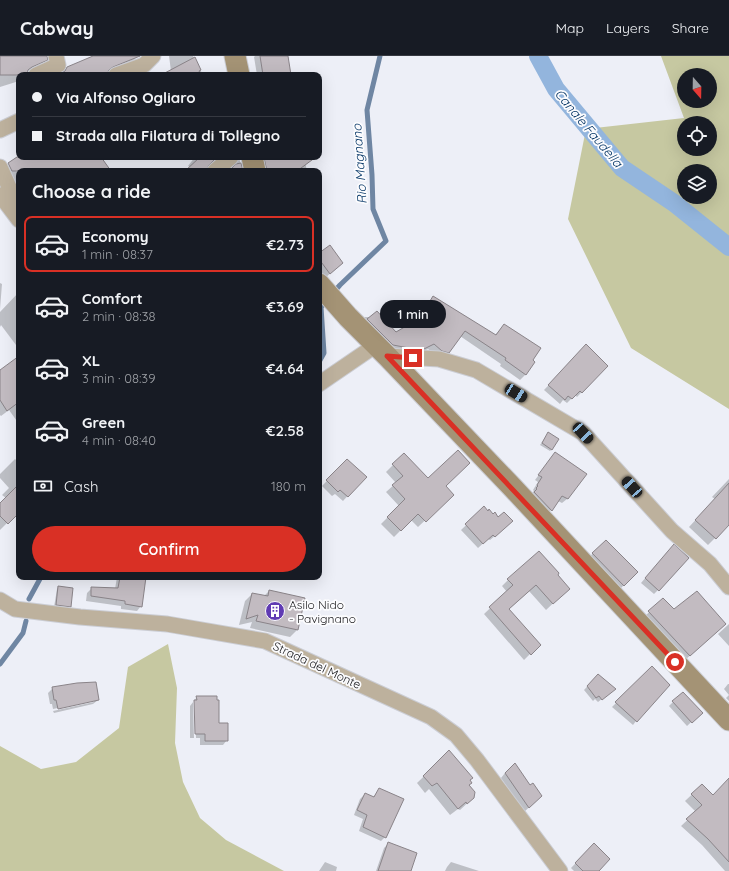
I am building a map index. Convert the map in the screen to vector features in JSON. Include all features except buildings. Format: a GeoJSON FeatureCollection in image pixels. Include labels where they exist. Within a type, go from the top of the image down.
{"type":"FeatureCollection","features":[{"type":"Feature","properties":{"kind":"main road"},"geometry":{"type":"LineString","coordinates":[[235,56],[238,72]]}},
{"type":"Feature","properties":{"kind":"main road"},"geometry":{"type":"LineString","coordinates":[[322,287],[729,720]]}},
{"type":"Feature","properties":{"kind":"street"},"geometry":{"type":"LineString","coordinates":[[43,72],[58,65],[56,56]]}},
{"type":"Feature","properties":{"kind":"street"},"geometry":{"type":"LineString","coordinates":[[124,72],[144,64],[153,56]]}},
{"type":"Feature","properties":{"kind":"street"},"geometry":{"type":"LineString","coordinates":[[0,130],[16,122]]}},
{"type":"Feature","properties":{"kind":"street"},"geometry":{"type":"LineString","coordinates":[[219,168],[228,160]]}},
{"type":"Feature","properties":{"kind":"street"},"geometry":{"type":"LineString","coordinates":[[0,167],[16,202]]}},
{"type":"Feature","properties":{"kind":"street"},"geometry":{"type":"LineString","coordinates":[[0,194],[16,216]]}},
{"type":"Feature","properties":{"kind":"street"},"geometry":{"type":"LineString","coordinates":[[322,382],[382,351],[439,359],[476,370],[583,433],[672,531],[710,564],[729,587]]}},
{"type":"Feature","properties":{"kind":"street","name":"Strada del Monte"},"geometry":{"type":"LineString","coordinates":[[0,600],[15,609],[80,617],[167,624],[265,641],[431,717],[456,735],[477,760],[560,871]]}},
{"type":"Feature","properties":{"kind":"green space"},"geometry":{"type":"Polygon","coordinates":[[[661,56],[729,56],[729,409],[631,348],[568,219],[586,129],[677,119],[677,156],[717,156],[717,116],[683,116],[680,108],[717,108],[717,68],[677,68],[677,99],[661,56]]]}},
{"type":"Feature","properties":{"kind":"green space"},"geometry":{"type":"Polygon","coordinates":[[[168,644],[177,688],[175,743],[183,782],[200,818],[226,840],[284,871],[0,871],[0,746],[41,769],[76,762],[119,728],[128,667],[168,644]]]}},
{"type":"Feature","properties":{"kind":"waterway","name":"Rio Magnano"},"geometry":{"type":"LineString","coordinates":[[333,293],[386,241],[373,209],[367,110],[380,56]]}},
{"type":"Feature","properties":{"kind":"waterway","name":"Canale Faudella"},"geometry":{"type":"LineString","coordinates":[[538,56],[556,89],[622,168],[674,203],[729,247]]}},
{"type":"Feature","properties":{"kind":"waterway","name":"Rio Magnano"},"geometry":{"type":"LineString","coordinates":[[322,306],[327,300]]}},
{"type":"Feature","properties":{"kind":"waterway","name":"Rio Magnano"},"geometry":{"type":"LineString","coordinates":[[322,322],[324,353],[322,357]]}},
{"type":"Feature","properties":{"kind":"waterway","name":"Rio Magnano"},"geometry":{"type":"LineString","coordinates":[[29,599],[39,580]]}},
{"type":"Feature","properties":{"kind":"waterway","name":"Rio Magnano"},"geometry":{"type":"LineString","coordinates":[[0,664],[23,633],[26,621]]}},
{"type":"Feature","properties":{"kind":"place","name":"Asilo Nido - Pavignano"},"geometry":{"type":"Point","coordinates":[275,611]}},
{"type":"Feature","properties":{"kind":"route"},"geometry":{"type":"LineString","coordinates":[[413,358],[387,356],[675,662]]}}]}
